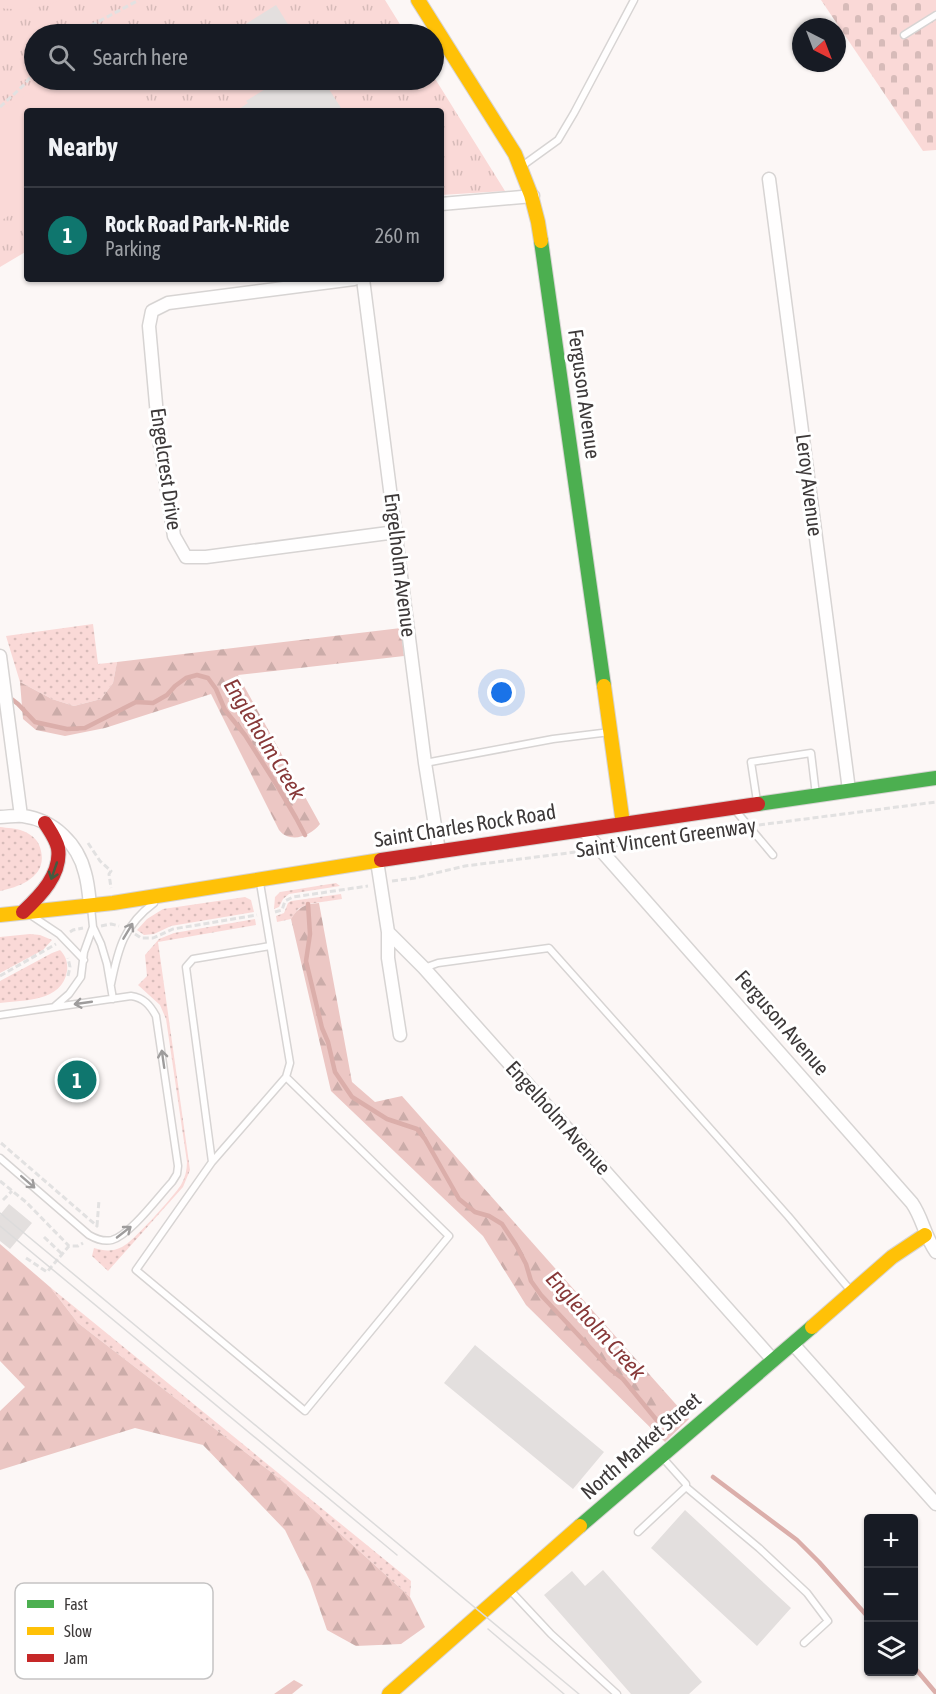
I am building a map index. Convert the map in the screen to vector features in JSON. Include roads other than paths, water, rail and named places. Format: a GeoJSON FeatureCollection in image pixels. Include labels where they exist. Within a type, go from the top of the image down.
{"type":"FeatureCollection","features":[{"type":"Feature","properties":{"kind":"street","name":"Ferguson Avenue"},"geometry":{"type":"LineString","coordinates":[[418,0],[433,24]]}},
{"type":"Feature","properties":{"kind":"street","name":"Ferguson Avenue"},"geometry":{"type":"LineString","coordinates":[[444,41],[515,154],[533,196],[623,824]]}},
{"type":"Feature","properties":{"kind":"street","name":"Leroy Avenue"},"geometry":{"type":"LineString","coordinates":[[769,179],[849,790]]}},
{"type":"Feature","properties":{"kind":"street"},"geometry":{"type":"LineString","coordinates":[[444,204],[533,196]]}},
{"type":"Feature","properties":{"kind":"street","name":"Engelcrest Drive"},"geometry":{"type":"LineString","coordinates":[[331,282],[168,303],[152,311],[149,326],[159,438],[174,536],[186,557],[206,557],[396,532]]}},
{"type":"Feature","properties":{"kind":"street","name":"Engelholm Avenue"},"geometry":{"type":"LineString","coordinates":[[363,282],[425,763],[439,851]]}},
{"type":"Feature","properties":{"kind":"street"},"geometry":{"type":"LineString","coordinates":[[1,662],[21,816]]}},
{"type":"Feature","properties":{"kind":"street","name":"Saint Charles Rock Road"},"geometry":{"type":"LineString","coordinates":[[0,915],[90,906],[439,851],[936,778]]}},
{"type":"Feature","properties":{"kind":"street"},"geometry":{"type":"LineString","coordinates":[[0,817],[21,816],[37,819],[61,833],[70,842],[82,862],[90,906]]}},
{"type":"Feature","properties":{"kind":"street"},"geometry":{"type":"LineString","coordinates":[[23,912],[44,891],[56,868],[58,847],[45,823]]}},
{"type":"Feature","properties":{"kind":"street","name":"Ferguson Avenue"},"geometry":{"type":"LineString","coordinates":[[583,830],[912,1203],[936,1252]]}},
{"type":"Feature","properties":{"kind":"street"},"geometry":{"type":"LineString","coordinates":[[377,861],[388,932],[388,958],[400,1035]]}},
{"type":"Feature","properties":{"kind":"street","name":"Engelholm Avenue"},"geometry":{"type":"LineString","coordinates":[[388,932],[424,968],[773,1360]]}},
{"type":"Feature","properties":{"kind":"street","name":"North Market Street"},"geometry":{"type":"LineString","coordinates":[[388,1694],[892,1257],[926,1235]]}},
{"type":"Feature","properties":{"kind":"street"},"geometry":{"type":"LineString","coordinates":[[793,1344],[936,1504]]}},
{"type":"Feature","properties":{"kind":"lane"},"geometry":{"type":"LineString","coordinates":[[521,166],[558,140],[634,0]]}},
{"type":"Feature","properties":{"kind":"lane"},"geometry":{"type":"LineString","coordinates":[[904,35],[936,15]]}},
{"type":"Feature","properties":{"kind":"lane"},"geometry":{"type":"LineString","coordinates":[[425,763],[553,739],[610,732]]}},
{"type":"Feature","properties":{"kind":"lane"},"geometry":{"type":"LineString","coordinates":[[758,803],[751,762],[811,753],[816,795]]}},
{"type":"Feature","properties":{"kind":"lane"},"geometry":{"type":"LineString","coordinates":[[733,807],[773,855]]}},
{"type":"Feature","properties":{"kind":"lane"},"geometry":{"type":"LineString","coordinates":[[260,879],[290,1063],[286,1077],[212,1162],[136,1270],[305,1412],[449,1236],[286,1077]]}},
{"type":"Feature","properties":{"kind":"lane"},"geometry":{"type":"LineString","coordinates":[[111,984],[119,948],[127,930],[145,909],[168,894]]}},
{"type":"Feature","properties":{"kind":"lane"},"geometry":{"type":"LineString","coordinates":[[90,906],[93,927],[104,953],[113,999]]}},
{"type":"Feature","properties":{"kind":"lane"},"geometry":{"type":"LineString","coordinates":[[23,912],[59,934],[84,960]]}},
{"type":"Feature","properties":{"kind":"lane"},"geometry":{"type":"LineString","coordinates":[[53,1007],[69,994],[81,977],[87,942],[93,927]]}},
{"type":"Feature","properties":{"kind":"lane"},"geometry":{"type":"LineString","coordinates":[[212,1162],[186,967],[193,959],[270,946]]}},
{"type":"Feature","properties":{"kind":"lane"},"geometry":{"type":"LineString","coordinates":[[424,968],[438,963],[549,948],[788,1216],[852,1292]]}},
{"type":"Feature","properties":{"kind":"lane"},"geometry":{"type":"LineString","coordinates":[[0,1015],[131,996],[140,998],[156,1016],[178,1167],[172,1182],[128,1231],[109,1241],[89,1236],[0,1158]]}},
{"type":"Feature","properties":{"kind":"lane"},"geometry":{"type":"LineString","coordinates":[[662,1456],[686,1484],[686,1487],[759,1548],[807,1593],[828,1621],[804,1643]]}},
{"type":"Feature","properties":{"kind":"lane"},"geometry":{"type":"LineString","coordinates":[[638,1532],[686,1487]]}},
{"type":"Feature","properties":{"kind":"lane"},"geometry":{"type":"LineString","coordinates":[[509,1588],[551,1634],[617,1694]]}},
{"type":"Feature","properties":{"kind":"waterway","name":"Engleholm Creek"},"geometry":{"type":"LineString","coordinates":[[9,697],[35,722],[67,729],[85,728],[136,702],[153,703],[167,695],[186,678],[197,675],[208,678],[216,689],[225,710],[245,735],[305,835]]}},
{"type":"Feature","properties":{"kind":"waterway","name":"Engleholm Creek"},"geometry":{"type":"LineString","coordinates":[[308,904],[310,934],[306,961],[335,1072],[352,1097],[387,1119],[417,1129],[459,1199],[475,1212],[489,1216],[502,1224],[516,1245],[526,1264],[531,1281],[541,1295],[611,1370],[623,1379],[659,1423]]}},
{"type":"Feature","properties":{"kind":"waterway","name":"Engleholm Creek"},"geometry":{"type":"LineString","coordinates":[[713,1477],[797,1540],[864,1613]]}},
{"type":"Feature","properties":{"kind":"waterway","name":"Engleholm Creek"},"geometry":{"type":"LineString","coordinates":[[918,1672],[936,1693]]}},
{"type":"Feature","properties":{"kind":"tram line"},"geometry":{"type":"LineString","coordinates":[[0,1213],[579,1694]]}},
{"type":"Feature","properties":{"kind":"tram line"},"geometry":{"type":"LineString","coordinates":[[0,1226],[397,1555]]}},
{"type":"Feature","properties":{"kind":"tram line"},"geometry":{"type":"LineString","coordinates":[[488,1629],[564,1694]]}},
{"type":"Feature","properties":{"kind":"place","name":"Rock Road Park-N-Ride"},"geometry":{"type":"Point","coordinates":[77,1080]}}]}
